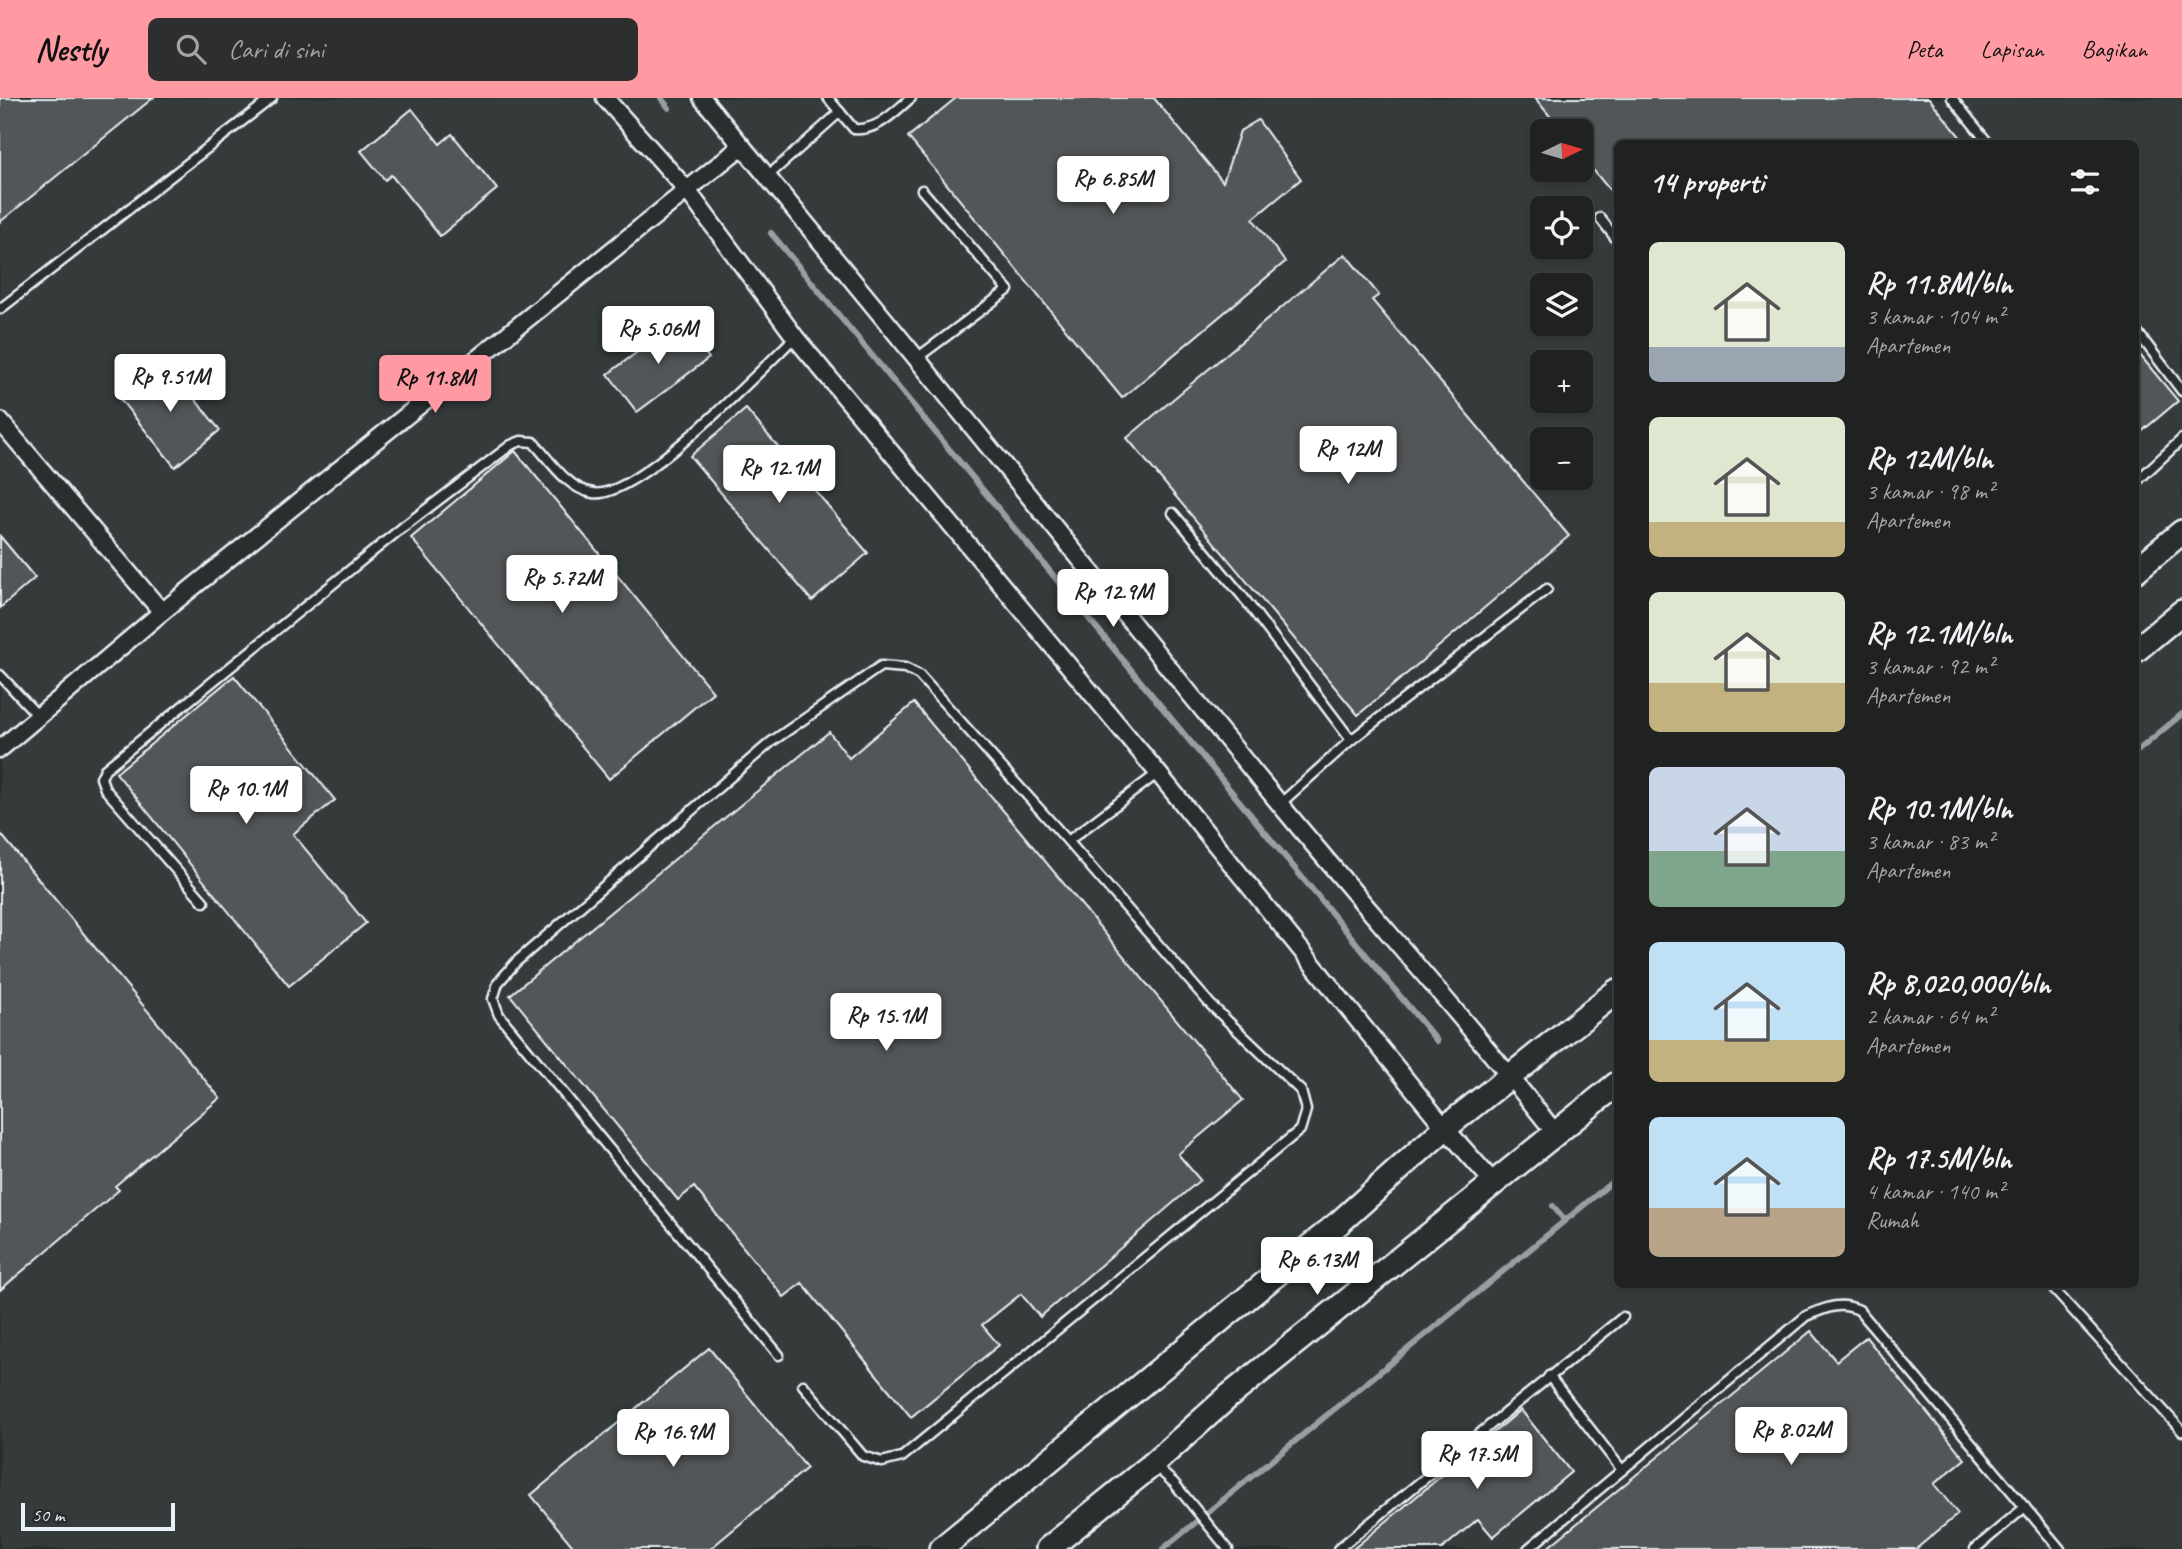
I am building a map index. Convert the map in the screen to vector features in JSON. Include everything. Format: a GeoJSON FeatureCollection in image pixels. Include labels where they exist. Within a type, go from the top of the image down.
{"type":"FeatureCollection","features":[{"type":"Feature","properties":{"kind":"street"},"geometry":{"type":"LineString","coordinates":[[605,98],[687,190],[795,337],[1158,773],[1445,1128],[1493,1182]]}},
{"type":"Feature","properties":{"kind":"street"},"geometry":{"type":"LineString","coordinates":[[702,98],[1280,804],[1512,1077],[1556,1134]]}},
{"type":"Feature","properties":{"kind":"street"},"geometry":{"type":"LineString","coordinates":[[0,749],[162,612],[742,146]]}},
{"type":"Feature","properties":{"kind":"street"},"geometry":{"type":"LineString","coordinates":[[0,421],[162,612]]}},
{"type":"Feature","properties":{"kind":"street"},"geometry":{"type":"LineString","coordinates":[[2139,567],[2182,532]]}},
{"type":"Feature","properties":{"kind":"street"},"geometry":{"type":"LineString","coordinates":[[2139,648],[2182,612]]}},
{"type":"Feature","properties":{"kind":"street"},"geometry":{"type":"LineString","coordinates":[[941,1549],[1340,1222],[1445,1128],[1614,993]]}},
{"type":"Feature","properties":{"kind":"street"},"geometry":{"type":"LineString","coordinates":[[1048,1549],[1153,1464],[1229,1396],[1614,1086]]}},
{"type":"Feature","properties":{"kind":"lane"},"geometry":{"type":"LineString","coordinates":[[0,309],[272,98]]}},
{"type":"Feature","properties":{"kind":"lane"},"geometry":{"type":"LineString","coordinates":[[828,98],[855,129],[866,130],[878,125],[911,98]]}},
{"type":"Feature","properties":{"kind":"lane"},"geometry":{"type":"LineString","coordinates":[[1952,98],[1986,140]]}},
{"type":"Feature","properties":{"kind":"lane"},"geometry":{"type":"LineString","coordinates":[[768,176],[840,112]]}},
{"type":"Feature","properties":{"kind":"lane"},"geometry":{"type":"LineString","coordinates":[[917,358],[1008,290],[922,190]]}},
{"type":"Feature","properties":{"kind":"lane"},"geometry":{"type":"LineString","coordinates":[[1600,218],[1614,236]]}},
{"type":"Feature","properties":{"kind":"lane"},"geometry":{"type":"LineString","coordinates":[[2139,333],[2182,391]]}},
{"type":"Feature","properties":{"kind":"lane"},"geometry":{"type":"LineString","coordinates":[[204,902],[105,789],[101,778],[105,769],[403,527],[511,445],[522,441],[533,442],[566,480],[593,494],[612,492],[664,459],[795,337]]}},
{"type":"Feature","properties":{"kind":"lane"},"geometry":{"type":"LineString","coordinates":[[2139,479],[2182,439]]}},
{"type":"Feature","properties":{"kind":"lane"},"geometry":{"type":"LineString","coordinates":[[1173,513],[1243,597],[1351,740]]}},
{"type":"Feature","properties":{"kind":"lane"},"geometry":{"type":"LineString","coordinates":[[1280,804],[1351,740],[1547,589]]}},
{"type":"Feature","properties":{"kind":"lane"},"geometry":{"type":"LineString","coordinates":[[779,1354],[499,1015],[493,999],[498,983],[516,962],[771,742],[881,666],[905,668],[919,675],[1211,1005],[1301,1091],[1306,1110],[1300,1130],[902,1457],[883,1462],[863,1456],[803,1385]]}},
{"type":"Feature","properties":{"kind":"lane"},"geometry":{"type":"LineString","coordinates":[[0,675],[39,717]]}},
{"type":"Feature","properties":{"kind":"lane"},"geometry":{"type":"LineString","coordinates":[[1068,841],[1158,773]]}},
{"type":"Feature","properties":{"kind":"lane"},"geometry":{"type":"LineString","coordinates":[[2053,1288],[2182,1431]]}},
{"type":"Feature","properties":{"kind":"lane"},"geometry":{"type":"LineString","coordinates":[[1528,1549],[1806,1316],[1830,1306],[1845,1304],[1860,1310],[2060,1549]]}},
{"type":"Feature","properties":{"kind":"lane"},"geometry":{"type":"LineString","coordinates":[[1338,1549],[1623,1317]]}},
{"type":"Feature","properties":{"kind":"lane"},"geometry":{"type":"LineString","coordinates":[[1549,1376],[1622,1470]]}},
{"type":"Feature","properties":{"kind":"lane"},"geometry":{"type":"LineString","coordinates":[[1153,1464],[1174,1483],[1227,1548]]}},
{"type":"Feature","properties":{"kind":"lane"},"geometry":{"type":"LineString","coordinates":[[1975,1549],[2025,1507]]}},
{"type":"Feature","properties":{"kind":"shaded area"},"geometry":{"type":"Polygon","coordinates":[[[0,98],[2182,98],[2182,1549],[0,1549],[0,98]]]}},
{"type":"Feature","properties":{"kind":"building"},"geometry":{"type":"Polygon","coordinates":[[[0,98],[153,98],[0,222],[0,98]]]}},
{"type":"Feature","properties":{"kind":"building"},"geometry":{"type":"Polygon","coordinates":[[[956,98],[1154,98],[1223,182],[1240,131],[1258,120],[1301,179],[1253,219],[1285,262],[1122,398],[908,137],[956,98]]]}},
{"type":"Feature","properties":{"kind":"building"},"geometry":{"type":"Polygon","coordinates":[[[1535,98],[1929,98],[1963,140],[1614,140],[1614,195],[1593,170],[1593,119],[1552,119],[1535,98]]]}},
{"type":"Feature","properties":{"kind":"building"},"geometry":{"type":"Polygon","coordinates":[[[412,109],[440,144],[452,134],[497,189],[440,236],[391,175],[385,180],[361,151],[412,109]]]}},
{"type":"Feature","properties":{"kind":"building"},"geometry":{"type":"Polygon","coordinates":[[[1345,254],[1379,295],[1372,300],[1569,536],[1358,715],[1127,438],[1345,254]]]}},
{"type":"Feature","properties":{"kind":"building"},"geometry":{"type":"Polygon","coordinates":[[[680,320],[709,358],[637,412],[608,374],[680,320]]]}},
{"type":"Feature","properties":{"kind":"building"},"geometry":{"type":"Polygon","coordinates":[[[2139,354],[2178,401],[2139,434],[2139,354]]]}},
{"type":"Feature","properties":{"kind":"building"},"geometry":{"type":"Polygon","coordinates":[[[164,361],[220,430],[175,467],[119,398],[164,361]]]}},
{"type":"Feature","properties":{"kind":"building"},"geometry":{"type":"Polygon","coordinates":[[[746,409],[868,553],[812,601],[690,456],[746,409]]]}},
{"type":"Feature","properties":{"kind":"building"},"geometry":{"type":"Polygon","coordinates":[[[515,451],[713,692],[609,779],[411,538],[515,451]]]}},
{"type":"Feature","properties":{"kind":"building"},"geometry":{"type":"Polygon","coordinates":[[[0,536],[35,578],[0,608],[0,536]]]}},
{"type":"Feature","properties":{"kind":"building"},"geometry":{"type":"Polygon","coordinates":[[[234,676],[335,800],[293,834],[366,923],[289,986],[116,773],[234,676]]]}},
{"type":"Feature","properties":{"kind":"building"},"geometry":{"type":"Polygon","coordinates":[[[914,703],[1243,1100],[1178,1154],[1200,1180],[1040,1317],[1021,1294],[982,1325],[999,1345],[911,1417],[802,1283],[784,1297],[694,1187],[678,1200],[510,995],[829,732],[849,758],[914,703]]]}},
{"type":"Feature","properties":{"kind":"building"},"geometry":{"type":"Polygon","coordinates":[[[0,833],[220,1098],[115,1186],[119,1190],[0,1290],[0,833]]]}},
{"type":"Feature","properties":{"kind":"building"},"geometry":{"type":"Polygon","coordinates":[[[1811,1331],[1836,1361],[1866,1337],[1965,1459],[1934,1484],[1958,1514],[1916,1549],[1546,1549],[1811,1331]]]}},
{"type":"Feature","properties":{"kind":"building"},"geometry":{"type":"Polygon","coordinates":[[[709,1348],[807,1468],[710,1549],[575,1549],[531,1495],[709,1348]]]}},
{"type":"Feature","properties":{"kind":"building"},"geometry":{"type":"Polygon","coordinates":[[[1521,1410],[1571,1472],[1493,1537],[1478,1519],[1442,1549],[1353,1549],[1521,1410]]]}},
{"type":"Feature","properties":{"kind":"waterway"},"geometry":{"type":"LineString","coordinates":[[661,98],[669,108]]}},
{"type":"Feature","properties":{"kind":"waterway"},"geometry":{"type":"LineString","coordinates":[[771,233],[1437,1041]]}},
{"type":"Feature","properties":{"kind":"waterway"},"geometry":{"type":"LineString","coordinates":[[2139,750],[2182,714]]}},
{"type":"Feature","properties":{"kind":"waterway"},"geometry":{"type":"LineString","coordinates":[[1163,1549],[1614,1180]]}},
{"type":"Feature","properties":{"kind":"waterway"},"geometry":{"type":"LineString","coordinates":[[1553,1206],[1565,1221]]}}]}
